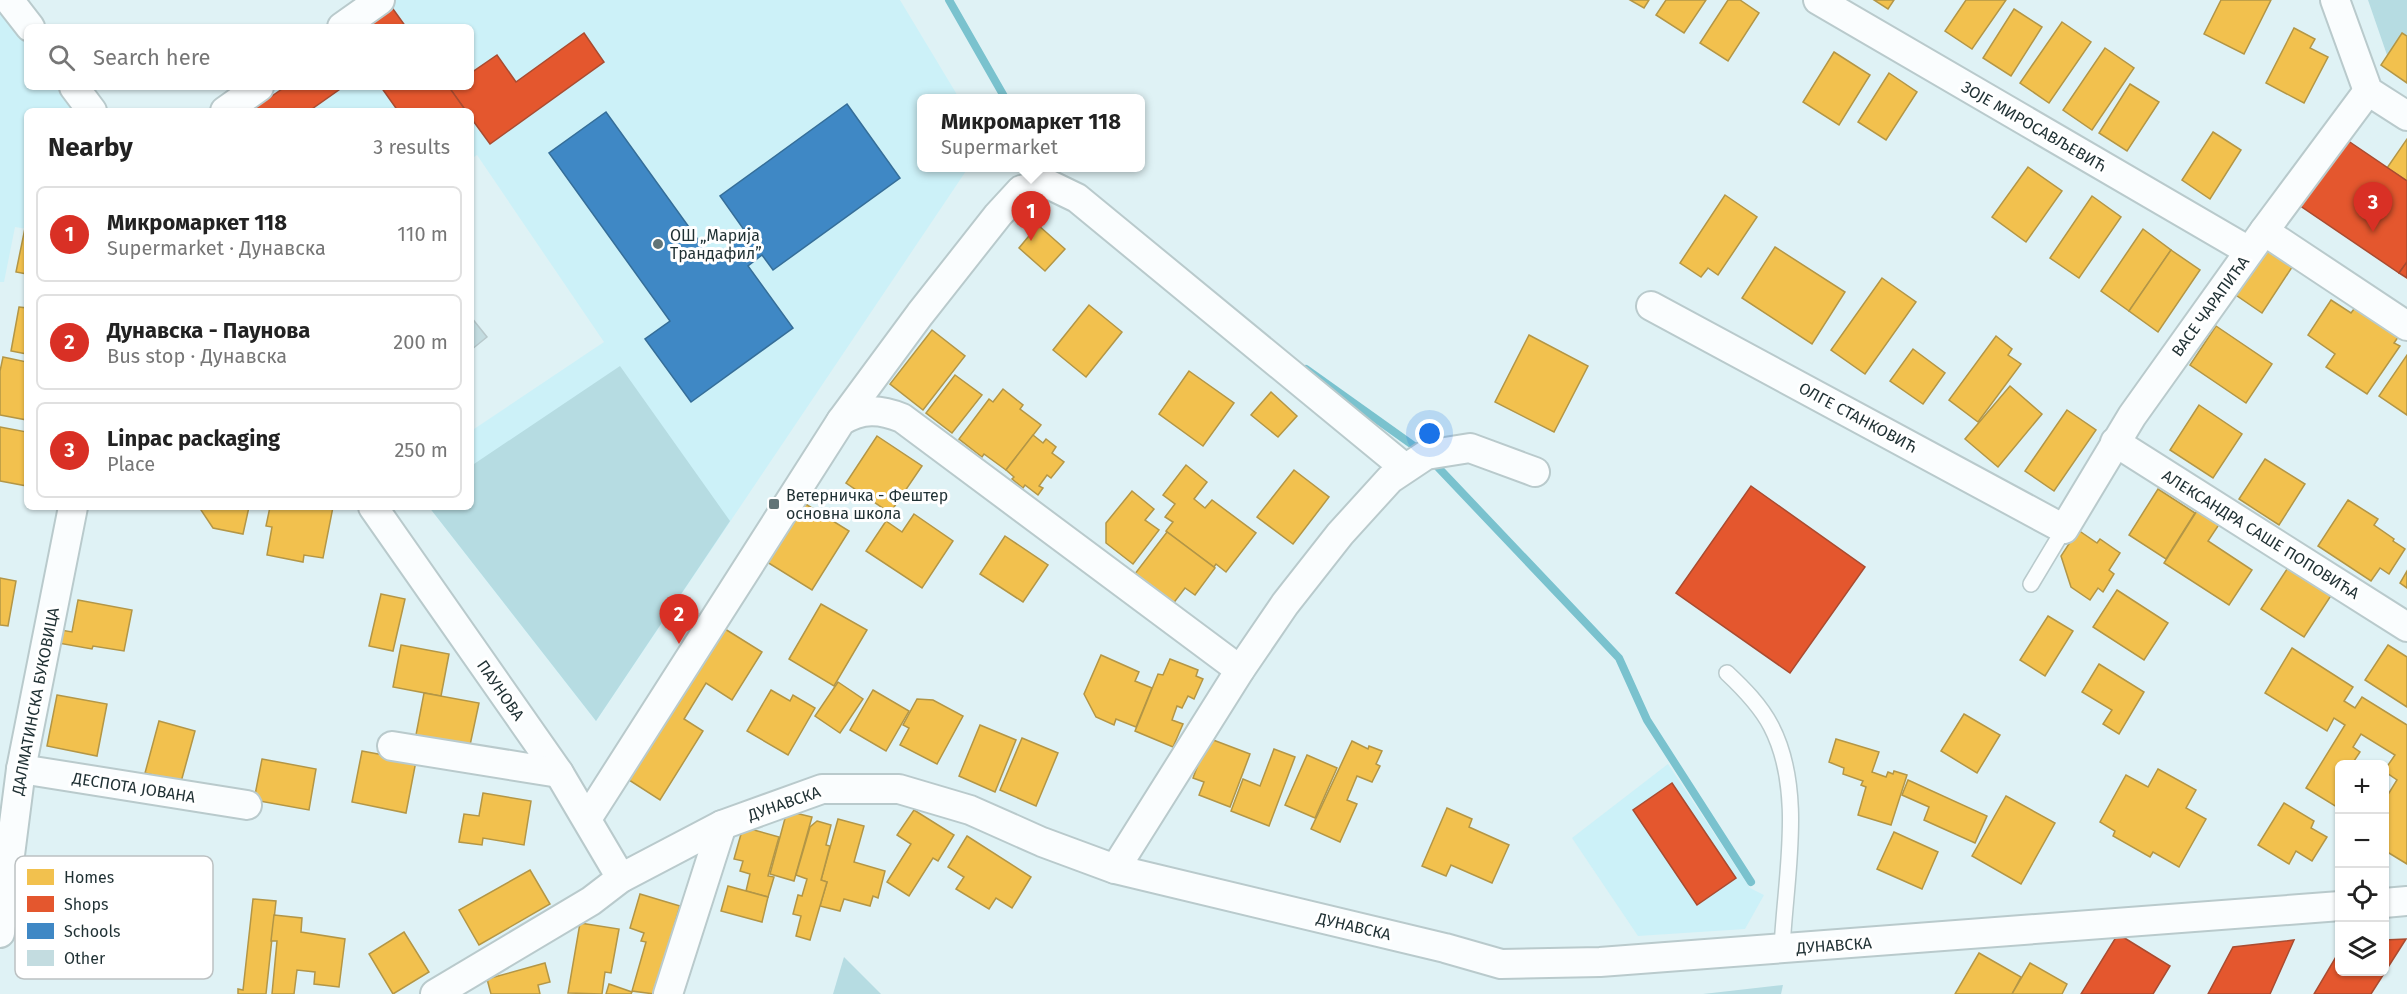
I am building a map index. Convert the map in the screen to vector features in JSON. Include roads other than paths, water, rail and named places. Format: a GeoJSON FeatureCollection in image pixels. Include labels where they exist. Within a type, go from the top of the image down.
{"type":"FeatureCollection","features":[{"type":"Feature","properties":{"kind":"street"},"geometry":{"type":"LineString","coordinates":[[9,0],[28,24]]}},
{"type":"Feature","properties":{"kind":"street"},"geometry":{"type":"LineString","coordinates":[[346,24],[380,0]]}},
{"type":"Feature","properties":{"kind":"street","name":"ЗОЈЕ МИРОСАВЉЕВИЋ"},"geometry":{"type":"LineString","coordinates":[[1818,0],[2407,326]]}},
{"type":"Feature","properties":{"kind":"street"},"geometry":{"type":"LineString","coordinates":[[2335,0],[2368,91],[2407,116]]}},
{"type":"Feature","properties":{"kind":"street"},"geometry":{"type":"LineString","coordinates":[[76,90],[90,108]]}},
{"type":"Feature","properties":{"kind":"street"},"geometry":{"type":"LineString","coordinates":[[229,108],[255,90]]}},
{"type":"Feature","properties":{"kind":"street","name":"ВАСЕ ЧАРАПИЋА"},"geometry":{"type":"LineString","coordinates":[[2064,529],[2115,442],[2257,241],[2368,91]]}},
{"type":"Feature","properties":{"kind":"street"},"geometry":{"type":"LineString","coordinates":[[587,819],[841,421],[920,314],[1021,190],[1048,184],[1077,198],[1405,468]]}},
{"type":"Feature","properties":{"kind":"street","name":"ОЛГЕ СТАНКОВИЋ"},"geometry":{"type":"LineString","coordinates":[[1651,306],[2064,529]]}},
{"type":"Feature","properties":{"kind":"street"},"geometry":{"type":"LineString","coordinates":[[841,421],[867,411],[885,411],[902,418],[1240,670]]}},
{"type":"Feature","properties":{"kind":"street","name":"АЛЕКСАНДРА САШЕ ПОПОВИЋА"},"geometry":{"type":"LineString","coordinates":[[2115,442],[2407,627]]}},
{"type":"Feature","properties":{"kind":"street"},"geometry":{"type":"LineString","coordinates":[[1115,869],[1240,670],[1285,604],[1340,534],[1390,479],[1426,455],[1470,448],[1535,472]]}},
{"type":"Feature","properties":{"kind":"street","name":"ДАЛМАТИНСКА БУКОВИЦА"},"geometry":{"type":"LineString","coordinates":[[0,933],[21,769],[72,510]]}},
{"type":"Feature","properties":{"kind":"street","name":"ПАУНОВА"},"geometry":{"type":"LineString","coordinates":[[375,510],[559,773],[621,878]]}},
{"type":"Feature","properties":{"kind":"street"},"geometry":{"type":"LineString","coordinates":[[392,746],[559,773]]}},
{"type":"Feature","properties":{"kind":"street","name":"ДЕСПОТА ЈОВАНА"},"geometry":{"type":"LineString","coordinates":[[21,769],[247,805]]}},
{"type":"Feature","properties":{"kind":"street","name":"ДУНАВСКА"},"geometry":{"type":"LineString","coordinates":[[435,994],[591,901],[621,878],[722,825],[822,789],[899,789],[970,810],[1042,842],[1115,869],[1434,945],[1501,964],[1600,962],[2335,906]]}},
{"type":"Feature","properties":{"kind":"street"},"geometry":{"type":"LineString","coordinates":[[668,994],[722,825]]}},
{"type":"Feature","properties":{"kind":"street"},"geometry":{"type":"LineString","coordinates":[[2389,903],[2407,901]]}},
{"type":"Feature","properties":{"kind":"street"},"geometry":{"type":"LineString","coordinates":[[476,994],[486,963]]}},
{"type":"Feature","properties":{"kind":"lane"},"geometry":{"type":"LineString","coordinates":[[2031,584],[2064,529]]}},
{"type":"Feature","properties":{"kind":"lane"},"geometry":{"type":"LineString","coordinates":[[1727,672],[1750,694],[1771,725],[1789,774],[1791,801],[1789,851],[1782,949]]}},
{"type":"Feature","properties":{"kind":"waterway"},"geometry":{"type":"LineString","coordinates":[[949,0],[1003,94]]}},
{"type":"Feature","properties":{"kind":"waterway"},"geometry":{"type":"LineString","coordinates":[[1052,172],[1057,176]]}},
{"type":"Feature","properties":{"kind":"waterway"},"geometry":{"type":"LineString","coordinates":[[1306,369],[1421,451]]}},
{"type":"Feature","properties":{"kind":"waterway"},"geometry":{"type":"LineString","coordinates":[[1432,461],[1619,658],[1647,720],[1751,882]]}},
{"type":"Feature","properties":{"kind":"place","name":"Linpac packaging"},"geometry":{"type":"Point","coordinates":[2373,232]}},
{"type":"Feature","properties":{"kind":"place","name":"Микромаркет 118"},"geometry":{"type":"Point","coordinates":[1031,241]}},
{"type":"Feature","properties":{"kind":"place","name":"ОШ „Марија Трандафил”"},"geometry":{"type":"Point","coordinates":[658,244]}},
{"type":"Feature","properties":{"kind":"place","name":"Ветерничка - Фештер основна школа"},"geometry":{"type":"Point","coordinates":[774,504]}},
{"type":"Feature","properties":{"kind":"place","name":"Дунавска - Паунова"},"geometry":{"type":"Point","coordinates":[679,644]}}]}
